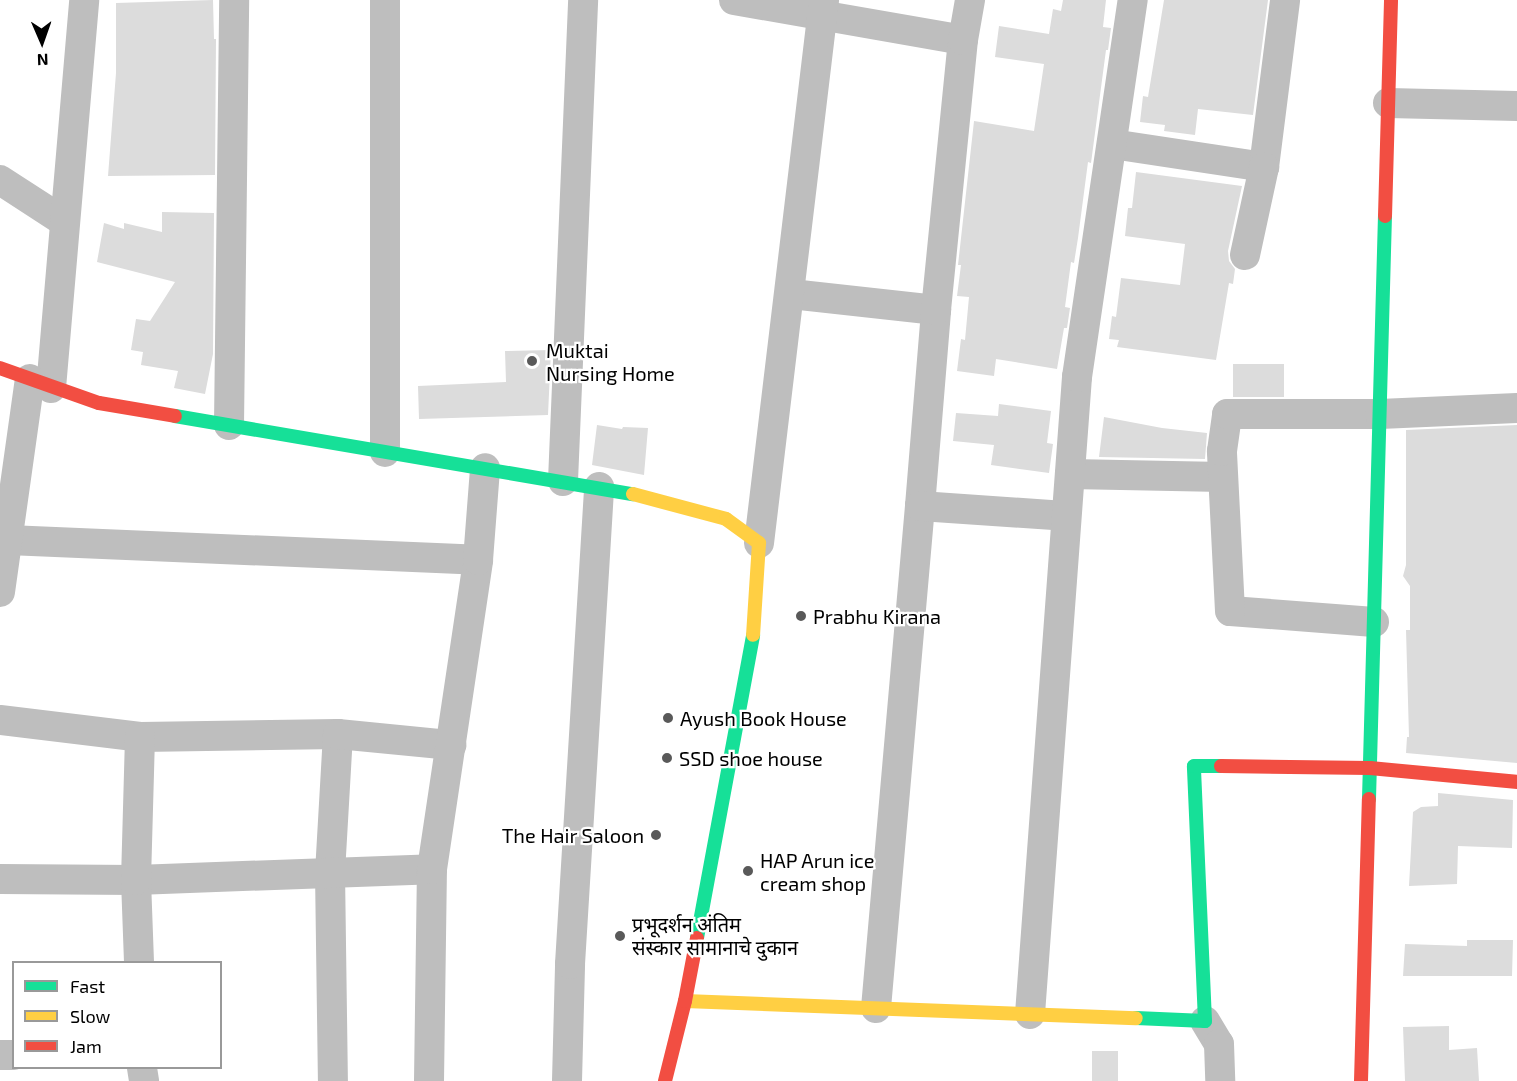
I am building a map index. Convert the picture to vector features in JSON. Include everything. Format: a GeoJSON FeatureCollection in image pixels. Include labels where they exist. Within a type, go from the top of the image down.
{"type":"FeatureCollection","features":[{"type":"Feature","properties":{"kind":"street"},"geometry":{"type":"LineString","coordinates":[[0,592],[8,540],[41,383],[65,222],[84,0]]}},
{"type":"Feature","properties":{"kind":"street"},"geometry":{"type":"LineString","coordinates":[[230,425],[234,0]]}},
{"type":"Feature","properties":{"kind":"street"},"geometry":{"type":"LineString","coordinates":[[385,0],[385,452]]}},
{"type":"Feature","properties":{"kind":"street"},"geometry":{"type":"LineString","coordinates":[[563,482],[583,0]]}},
{"type":"Feature","properties":{"kind":"street"},"geometry":{"type":"LineString","coordinates":[[734,0],[823,8],[963,40]]}},
{"type":"Feature","properties":{"kind":"street"},"geometry":{"type":"LineString","coordinates":[[876,1008],[936,310],[963,40],[970,0]]}},
{"type":"Feature","properties":{"kind":"street"},"geometry":{"type":"LineString","coordinates":[[1030,1014],[1077,377],[1133,0]]}},
{"type":"Feature","properties":{"kind":"street"},"geometry":{"type":"LineString","coordinates":[[1245,255],[1264,167],[1285,0]]}},
{"type":"Feature","properties":{"kind":"street"},"geometry":{"type":"LineString","coordinates":[[1361,1081],[1391,0]]}},
{"type":"Feature","properties":{"kind":"street"},"geometry":{"type":"LineString","coordinates":[[665,1081],[685,1001],[753,636],[759,543],[823,8]]}},
{"type":"Feature","properties":{"kind":"street"},"geometry":{"type":"LineString","coordinates":[[1388,103],[1517,106]]}},
{"type":"Feature","properties":{"kind":"street"},"geometry":{"type":"LineString","coordinates":[[1112,144],[1264,167]]}},
{"type":"Feature","properties":{"kind":"street"},"geometry":{"type":"LineString","coordinates":[[0,180],[65,222]]}},
{"type":"Feature","properties":{"kind":"street"},"geometry":{"type":"LineString","coordinates":[[790,294],[936,310]]}},
{"type":"Feature","properties":{"kind":"street"},"geometry":{"type":"LineString","coordinates":[[0,368],[99,403],[640,495],[726,519],[759,543]]}},
{"type":"Feature","properties":{"kind":"street"},"geometry":{"type":"LineString","coordinates":[[1374,622],[1230,611],[1222,451],[1227,414],[1380,414],[1517,408]]}},
{"type":"Feature","properties":{"kind":"street"},"geometry":{"type":"LineString","coordinates":[[429,1081],[432,869],[478,560],[485,468]]}},
{"type":"Feature","properties":{"kind":"street"},"geometry":{"type":"LineString","coordinates":[[1070,474],[1223,477]]}},
{"type":"Feature","properties":{"kind":"street"},"geometry":{"type":"LineString","coordinates":[[567,1081],[571,952],[598,488]]}},
{"type":"Feature","properties":{"kind":"street"},"geometry":{"type":"LineString","coordinates":[[920,506],[1065,516]]}},
{"type":"Feature","properties":{"kind":"street"},"geometry":{"type":"LineString","coordinates":[[8,540],[478,560]]}},
{"type":"Feature","properties":{"kind":"street"},"geometry":{"type":"LineString","coordinates":[[0,720],[140,737],[338,734],[451,745]]}},
{"type":"Feature","properties":{"kind":"street"},"geometry":{"type":"LineString","coordinates":[[333,1081],[330,872],[338,734]]}},
{"type":"Feature","properties":{"kind":"street"},"geometry":{"type":"LineString","coordinates":[[139,961],[136,880],[140,737]]}},
{"type":"Feature","properties":{"kind":"street"},"geometry":{"type":"LineString","coordinates":[[1220,1081],[1219,1044],[1205,1021],[1194,766],[1370,768],[1517,782]]}},
{"type":"Feature","properties":{"kind":"street"},"geometry":{"type":"LineString","coordinates":[[0,879],[136,880],[432,869]]}},
{"type":"Feature","properties":{"kind":"street"},"geometry":{"type":"LineString","coordinates":[[685,1001],[1205,1021]]}},
{"type":"Feature","properties":{"kind":"building"},"geometry":{"type":"Polygon","coordinates":[[[213,0],[214,39],[216,39],[215,175],[108,176],[116,73],[116,3],[213,0]]]}},
{"type":"Feature","properties":{"kind":"building"},"geometry":{"type":"Polygon","coordinates":[[[1063,0],[1106,0],[1103,27],[1111,28],[1091,163],[1088,162],[1074,263],[1071,262],[1065,307],[1070,308],[1067,328],[1064,328],[1057,369],[996,359],[994,376],[957,371],[961,339],[965,340],[969,297],[957,296],[961,265],[958,265],[974,121],[1034,131],[1044,64],[995,57],[999,26],[1049,34],[1053,9],[1061,11],[1063,0]]]}},
{"type":"Feature","properties":{"kind":"building"},"geometry":{"type":"Polygon","coordinates":[[[1164,0],[1268,0],[1253,115],[1198,109],[1195,135],[1164,131],[1165,125],[1140,122],[1143,96],[1148,97],[1164,0]]]}},
{"type":"Feature","properties":{"kind":"building"},"geometry":{"type":"Polygon","coordinates":[[[1136,172],[1242,186],[1228,251],[1229,261],[1235,269],[1233,284],[1229,283],[1216,360],[1117,347],[1119,340],[1109,339],[1112,316],[1116,317],[1121,278],[1180,285],[1185,244],[1125,236],[1128,208],[1132,208],[1136,172]]]}},
{"type":"Feature","properties":{"kind":"building"},"geometry":{"type":"Polygon","coordinates":[[[162,212],[214,213],[213,354],[205,394],[174,388],[178,371],[141,365],[143,352],[131,350],[136,319],[150,321],[175,282],[97,262],[104,223],[124,229],[124,223],[162,232],[162,212]]]}},
{"type":"Feature","properties":{"kind":"building"},"geometry":{"type":"Polygon","coordinates":[[[551,350],[548,415],[419,419],[418,386],[506,382],[505,351],[551,350]]]}},
{"type":"Feature","properties":{"kind":"building"},"geometry":{"type":"Polygon","coordinates":[[[1233,364],[1284,364],[1284,397],[1233,397],[1233,364]]]}},
{"type":"Feature","properties":{"kind":"building"},"geometry":{"type":"Polygon","coordinates":[[[999,404],[1051,411],[1047,443],[1053,444],[1049,473],[991,465],[994,445],[953,441],[956,413],[998,416],[999,404]]]}},
{"type":"Feature","properties":{"kind":"building"},"geometry":{"type":"Polygon","coordinates":[[[1104,417],[1162,428],[1207,433],[1205,459],[1099,457],[1104,417]]]}},
{"type":"Feature","properties":{"kind":"building"},"geometry":{"type":"Polygon","coordinates":[[[597,425],[622,429],[623,427],[648,428],[644,475],[592,465],[597,425]]]}},
{"type":"Feature","properties":{"kind":"building"},"geometry":{"type":"Polygon","coordinates":[[[1517,425],[1517,763],[1406,753],[1407,737],[1409,737],[1406,630],[1410,630],[1410,586],[1403,576],[1406,565],[1406,430],[1517,425]]]}},
{"type":"Feature","properties":{"kind":"building"},"geometry":{"type":"Polygon","coordinates":[[[1438,793],[1513,800],[1512,848],[1458,846],[1457,884],[1409,886],[1413,812],[1421,807],[1438,806],[1438,793]]]}},
{"type":"Feature","properties":{"kind":"building"},"geometry":{"type":"Polygon","coordinates":[[[1467,940],[1513,940],[1512,976],[1403,976],[1405,944],[1467,946],[1467,940]]]}},
{"type":"Feature","properties":{"kind":"building"},"geometry":{"type":"Polygon","coordinates":[[[1449,1026],[1449,1050],[1477,1048],[1479,1081],[1405,1081],[1403,1027],[1449,1026]]]}},
{"type":"Feature","properties":{"kind":"building"},"geometry":{"type":"Polygon","coordinates":[[[1092,1051],[1118,1051],[1118,1081],[1092,1081],[1092,1051]]]}},
{"type":"Feature","properties":{"kind":"traffic: fast"},"geometry":{"type":"LineString","coordinates":[[1369,799],[1385,216]]}},
{"type":"Feature","properties":{"kind":"traffic: fast"},"geometry":{"type":"LineString","coordinates":[[175,416],[633,494]]}},
{"type":"Feature","properties":{"kind":"traffic: fast"},"geometry":{"type":"LineString","coordinates":[[697,938],[753,635]]}},
{"type":"Feature","properties":{"kind":"traffic: fast"},"geometry":{"type":"LineString","coordinates":[[1136,1018],[1205,1021],[1194,766],[1221,766]]}},
{"type":"Feature","properties":{"kind":"traffic: slow"},"geometry":{"type":"LineString","coordinates":[[633,494],[726,519],[759,543],[753,635]]}},
{"type":"Feature","properties":{"kind":"traffic: slow"},"geometry":{"type":"LineString","coordinates":[[685,1001],[1136,1018]]}},
{"type":"Feature","properties":{"kind":"traffic: jam"},"geometry":{"type":"LineString","coordinates":[[1385,216],[1391,0]]}},
{"type":"Feature","properties":{"kind":"traffic: jam"},"geometry":{"type":"LineString","coordinates":[[0,368],[99,403],[175,416]]}},
{"type":"Feature","properties":{"kind":"traffic: jam"},"geometry":{"type":"LineString","coordinates":[[1221,766],[1370,768],[1517,782]]}},
{"type":"Feature","properties":{"kind":"traffic: jam"},"geometry":{"type":"LineString","coordinates":[[1361,1081],[1369,799]]}},
{"type":"Feature","properties":{"kind":"traffic: jam"},"geometry":{"type":"LineString","coordinates":[[665,1081],[685,1001],[697,938]]}},
{"type":"Feature","properties":{"kind":"place","name":"Muktai Nursing Home"},"geometry":{"type":"Point","coordinates":[532,361]}},
{"type":"Feature","properties":{"kind":"place","name":"Prabhu Kirana"},"geometry":{"type":"Point","coordinates":[801,616]}},
{"type":"Feature","properties":{"kind":"place","name":"Ayush Book House"},"geometry":{"type":"Point","coordinates":[668,718]}},
{"type":"Feature","properties":{"kind":"place","name":"SSD shoe house"},"geometry":{"type":"Point","coordinates":[667,758]}},
{"type":"Feature","properties":{"kind":"place","name":"The Hair Saloon"},"geometry":{"type":"Point","coordinates":[656,835]}},
{"type":"Feature","properties":{"kind":"place","name":"HAP Arun ice cream shop"},"geometry":{"type":"Point","coordinates":[748,871]}},
{"type":"Feature","properties":{"kind":"place","name":"प्रभूदर्शन अंतिम संस्कार सामानाचे दुकान"},"geometry":{"type":"Point","coordinates":[620,936]}}]}
